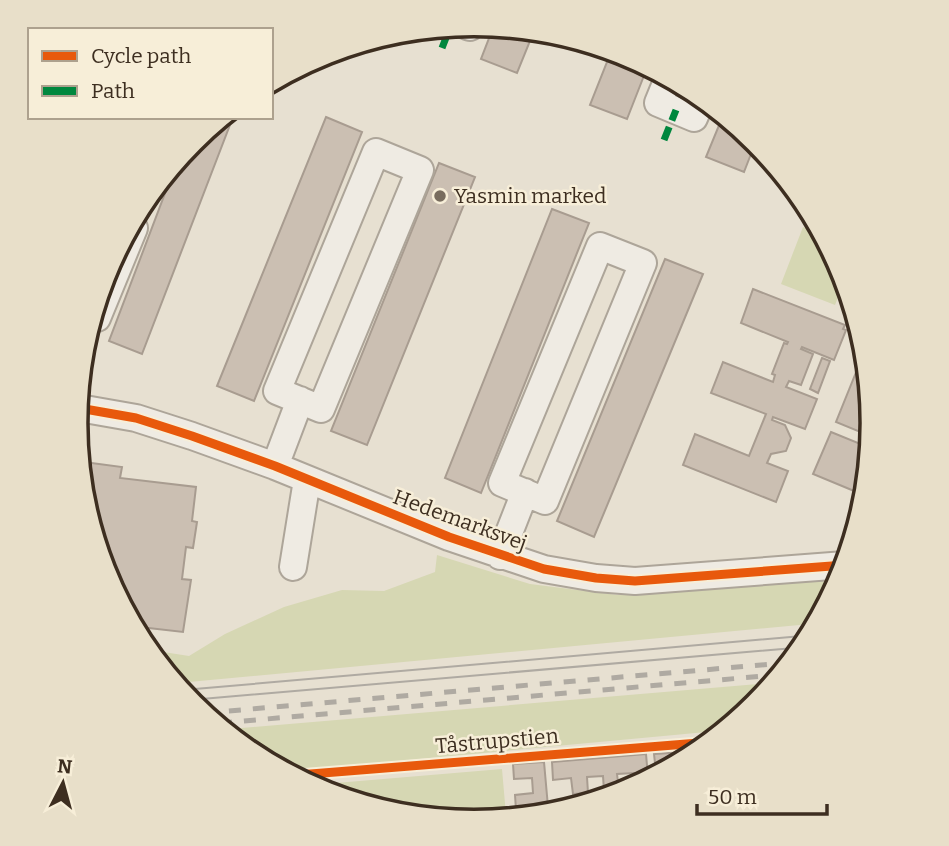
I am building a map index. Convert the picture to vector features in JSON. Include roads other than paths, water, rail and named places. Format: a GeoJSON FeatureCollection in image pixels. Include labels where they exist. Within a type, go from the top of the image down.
{"type":"FeatureCollection","features":[{"type":"Feature","properties":{"kind":"street"},"geometry":{"type":"LineString","coordinates":[[665,86],[658,103],[694,118],[698,108]]}},
{"type":"Feature","properties":{"kind":"street"},"geometry":{"type":"LineString","coordinates":[[376,152],[420,170],[321,410],[300,400],[277,391],[376,152]]}},
{"type":"Feature","properties":{"kind":"street"},"geometry":{"type":"LineString","coordinates":[[600,246],[643,263],[545,501],[525,492],[502,483],[600,246]]}},
{"type":"Feature","properties":{"kind":"street"},"geometry":{"type":"LineString","coordinates":[[275,466],[300,400]]}},
{"type":"Feature","properties":{"kind":"street","name":"Hedemarksvej"},"geometry":{"type":"LineString","coordinates":[[89,410],[136,418],[275,466],[449,537],[544,569],[596,578],[635,581],[833,566]]}},
{"type":"Feature","properties":{"kind":"street"},"geometry":{"type":"LineString","coordinates":[[293,567],[307,480]]}},
{"type":"Feature","properties":{"kind":"street","name":"Hedemarksvej"},"geometry":{"type":"LineString","coordinates":[[500,556],[525,492]]}},
{"type":"Feature","properties":{"kind":"tram line"},"geometry":{"type":"LineString","coordinates":[[194,689],[797,636]]}},
{"type":"Feature","properties":{"kind":"tram line"},"geometry":{"type":"LineString","coordinates":[[204,699],[788,649]]}},
{"type":"Feature","properties":{"kind":"railway"},"geometry":{"type":"LineString","coordinates":[[219,712],[776,664]]}},
{"type":"Feature","properties":{"kind":"railway"},"geometry":{"type":"LineString","coordinates":[[231,722],[767,676]]}},
{"type":"Feature","properties":{"kind":"place","name":"Yasmin marked"},"geometry":{"type":"Point","coordinates":[440,196]}}]}
